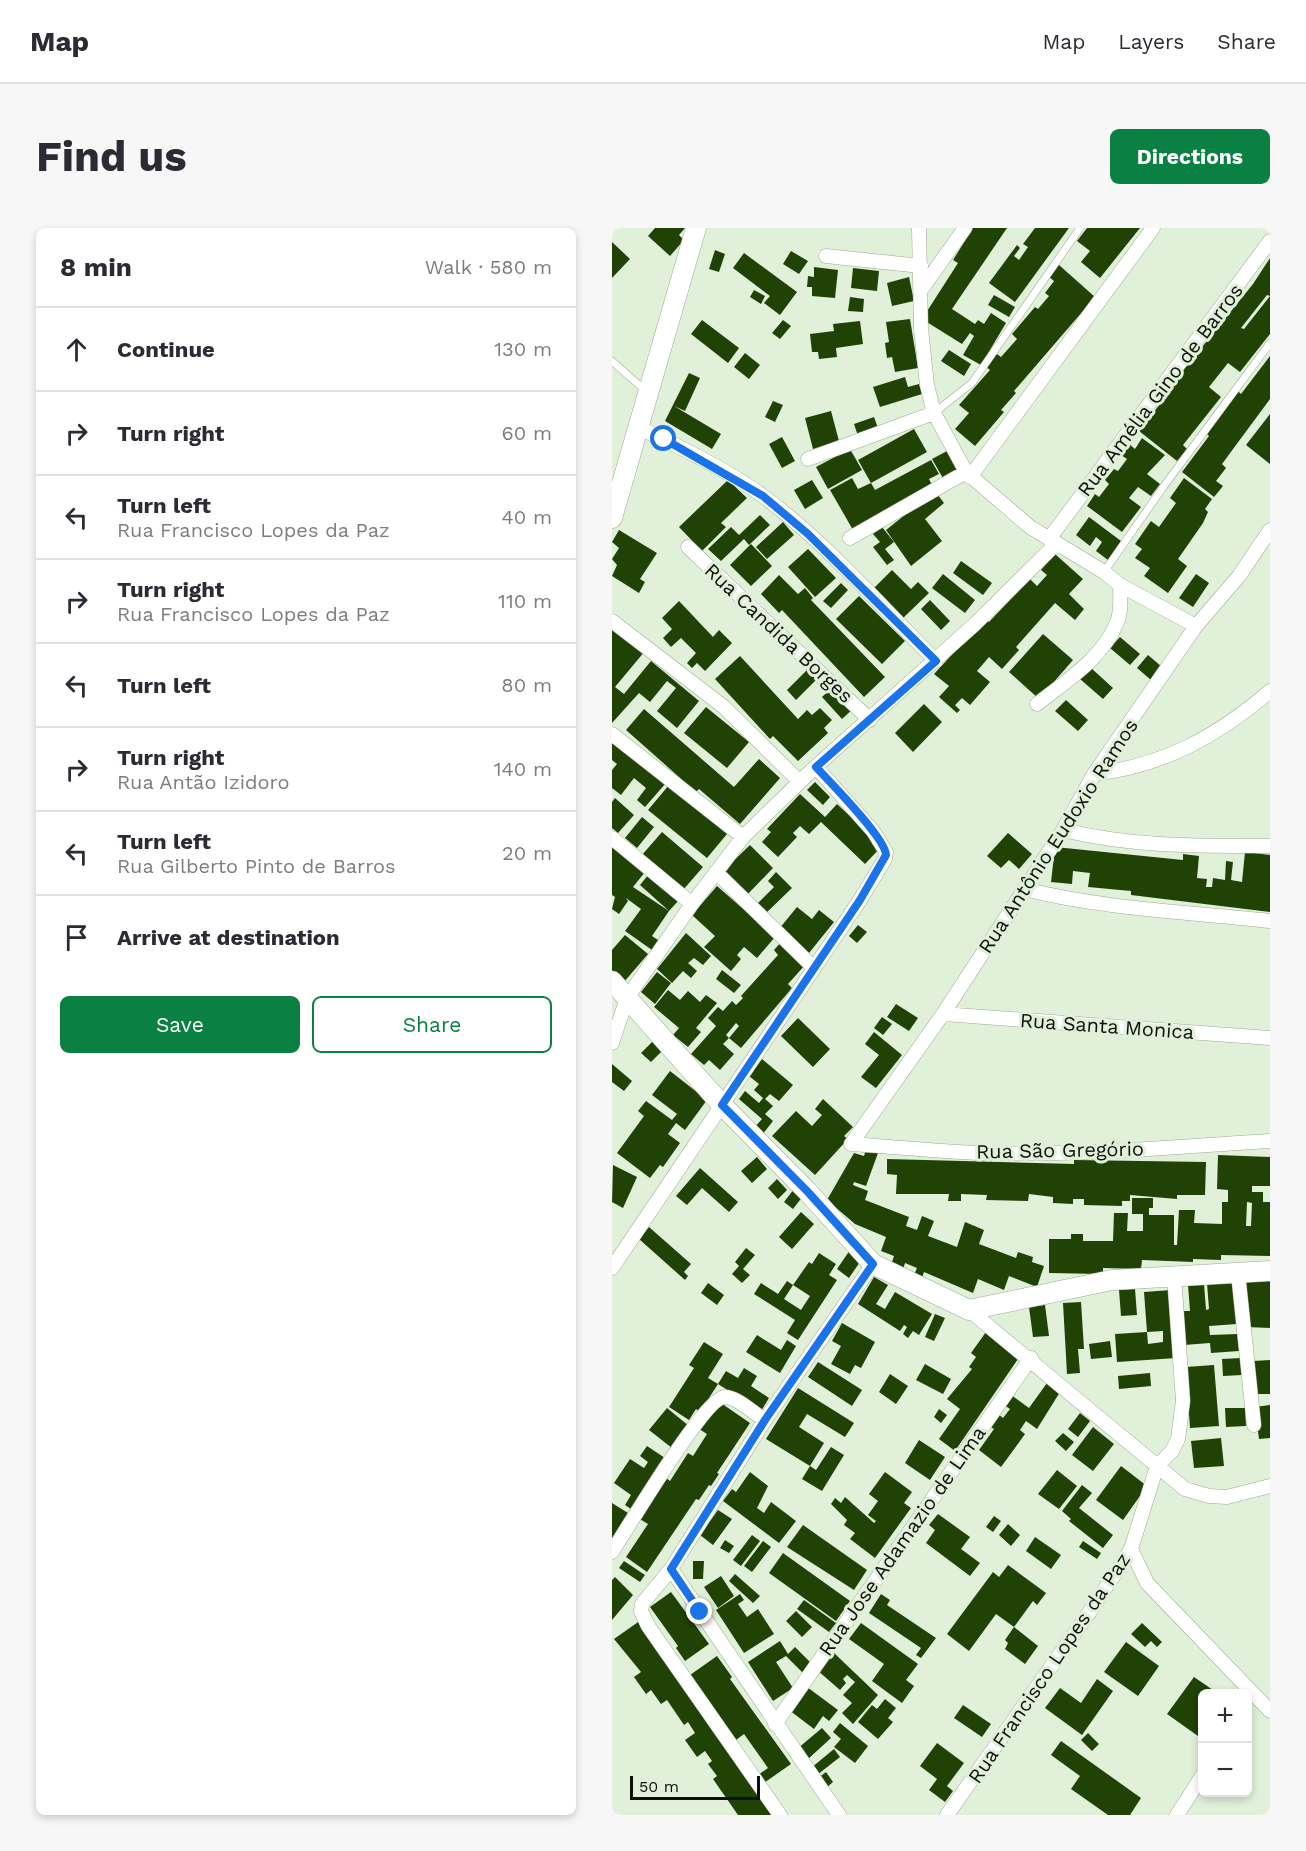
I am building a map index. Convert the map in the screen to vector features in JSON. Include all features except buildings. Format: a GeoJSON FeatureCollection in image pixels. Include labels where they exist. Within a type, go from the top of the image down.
{"type":"FeatureCollection","features":[{"type":"Feature","properties":{"kind":"street"},"geometry":{"type":"LineString","coordinates":[[612,518],[696,228]]}},
{"type":"Feature","properties":{"kind":"street"},"geometry":{"type":"LineString","coordinates":[[919,228],[924,365],[934,413],[968,474],[1014,515],[1052,541],[1104,572],[1120,585],[1196,626]]}},
{"type":"Feature","properties":{"kind":"street"},"geometry":{"type":"LineString","coordinates":[[921,290],[965,228]]}},
{"type":"Feature","properties":{"kind":"street"},"geometry":{"type":"LineString","coordinates":[[850,538],[968,474],[1153,228]]}},
{"type":"Feature","properties":{"kind":"street","name":"Rua Amélia Gino de Barros"},"geometry":{"type":"LineString","coordinates":[[612,1043],[627,998],[692,903],[743,837],[816,767],[936,661],[1052,541],[1270,241]]}},
{"type":"Feature","properties":{"kind":"street"},"geometry":{"type":"LineString","coordinates":[[826,256],[921,266]]}},
{"type":"Feature","properties":{"kind":"street"},"geometry":{"type":"LineString","coordinates":[[808,459],[934,413]]}},
{"type":"Feature","properties":{"kind":"street"},"geometry":{"type":"LineString","coordinates":[[639,428],[720,470],[763,496],[808,534],[936,661]]}},
{"type":"Feature","properties":{"kind":"street","name":"Rua Antônio Eudoxio Ramos"},"geometry":{"type":"LineString","coordinates":[[851,1144],[943,1014],[1063,830],[1094,774],[1196,626],[1239,576],[1270,530]]}},
{"type":"Feature","properties":{"kind":"street","name":"Rua Candida Borges"},"geometry":{"type":"LineString","coordinates":[[688,547],[870,720]]}},
{"type":"Feature","properties":{"kind":"street"},"geometry":{"type":"LineString","coordinates":[[1037,704],[1066,682],[1103,645],[1117,622],[1120,585]]}},
{"type":"Feature","properties":{"kind":"street"},"geometry":{"type":"LineString","coordinates":[[612,621],[724,707],[800,782]]}},
{"type":"Feature","properties":{"kind":"street"},"geometry":{"type":"LineString","coordinates":[[1094,774],[1140,767],[1186,749],[1208,737],[1270,691]]}},
{"type":"Feature","properties":{"kind":"street"},"geometry":{"type":"LineString","coordinates":[[612,734],[743,837]]}},
{"type":"Feature","properties":{"kind":"street"},"geometry":{"type":"LineString","coordinates":[[612,1268],[880,869],[886,852],[873,831],[816,767]]}},
{"type":"Feature","properties":{"kind":"street"},"geometry":{"type":"LineString","coordinates":[[1063,830],[1110,841],[1144,844],[1270,846]]}},
{"type":"Feature","properties":{"kind":"street"},"geometry":{"type":"LineString","coordinates":[[612,838],[692,903]]}},
{"type":"Feature","properties":{"kind":"street"},"geometry":{"type":"LineString","coordinates":[[716,872],[814,968]]}},
{"type":"Feature","properties":{"kind":"street"},"geometry":{"type":"LineString","coordinates":[[1024,889],[1103,905],[1270,921]]}},
{"type":"Feature","properties":{"kind":"street"},"geometry":{"type":"LineString","coordinates":[[612,981],[722,1105],[807,1191],[873,1264],[969,1310],[1031,1358],[1185,1489],[1209,1496],[1227,1497],[1270,1486]]}},
{"type":"Feature","properties":{"kind":"street","name":"Rua Santa Monica"},"geometry":{"type":"LineString","coordinates":[[943,1014],[1270,1038]]}},
{"type":"Feature","properties":{"kind":"street","name":"Rua São Gregório"},"geometry":{"type":"LineString","coordinates":[[851,1144],[977,1153],[1040,1153],[1110,1152],[1270,1140]]}},
{"type":"Feature","properties":{"kind":"street"},"geometry":{"type":"LineString","coordinates":[[780,1815],[648,1626],[641,1611],[642,1604],[671,1569],[765,1420],[873,1264]]}},
{"type":"Feature","properties":{"kind":"street"},"geometry":{"type":"LineString","coordinates":[[969,1310],[1112,1280],[1270,1271]]}},
{"type":"Feature","properties":{"kind":"street"},"geometry":{"type":"LineString","coordinates":[[1238,1273],[1254,1425]]}},
{"type":"Feature","properties":{"kind":"street","name":"Rua Francisco Lopes da Paz"},"geometry":{"type":"LineString","coordinates":[[946,1815],[1057,1660],[1131,1550],[1157,1466],[1172,1452],[1178,1439],[1183,1401],[1174,1275]]}},
{"type":"Feature","properties":{"kind":"street","name":"Rua Jose Adamazio de Lima"},"geometry":{"type":"LineString","coordinates":[[775,1724],[1031,1358]]}},
{"type":"Feature","properties":{"kind":"street"},"geometry":{"type":"LineString","coordinates":[[612,1552],[711,1404],[724,1397],[731,1399],[765,1420]]}},
{"type":"Feature","properties":{"kind":"street"},"geometry":{"type":"LineString","coordinates":[[1131,1550],[1147,1583],[1270,1711]]}},
{"type":"Feature","properties":{"kind":"street"},"geometry":{"type":"LineString","coordinates":[[671,1569],[838,1815]]}},
{"type":"Feature","properties":{"kind":"street"},"geometry":{"type":"LineString","coordinates":[[1252,1702],[1256,1696]]}},
{"type":"Feature","properties":{"kind":"street"},"geometry":{"type":"LineString","coordinates":[[1177,1815],[1198,1784]]}},
{"type":"Feature","properties":{"kind":"lane"},"geometry":{"type":"LineString","coordinates":[[934,413],[972,383],[1080,228]]}},
{"type":"Feature","properties":{"kind":"lane"},"geometry":{"type":"LineString","coordinates":[[1104,572],[1164,486],[1270,343]]}},
{"type":"Feature","properties":{"kind":"lane"},"geometry":{"type":"LineString","coordinates":[[612,361],[649,394]]}},
{"type":"Feature","properties":{"kind":"route"},"geometry":{"type":"LineString","coordinates":[[664,439],[763,496],[808,534],[936,661],[816,767],[873,831],[884,847],[886,855],[880,869],[860,900],[722,1105],[807,1191],[873,1264],[765,1420],[671,1569],[700,1612]]}}]}
